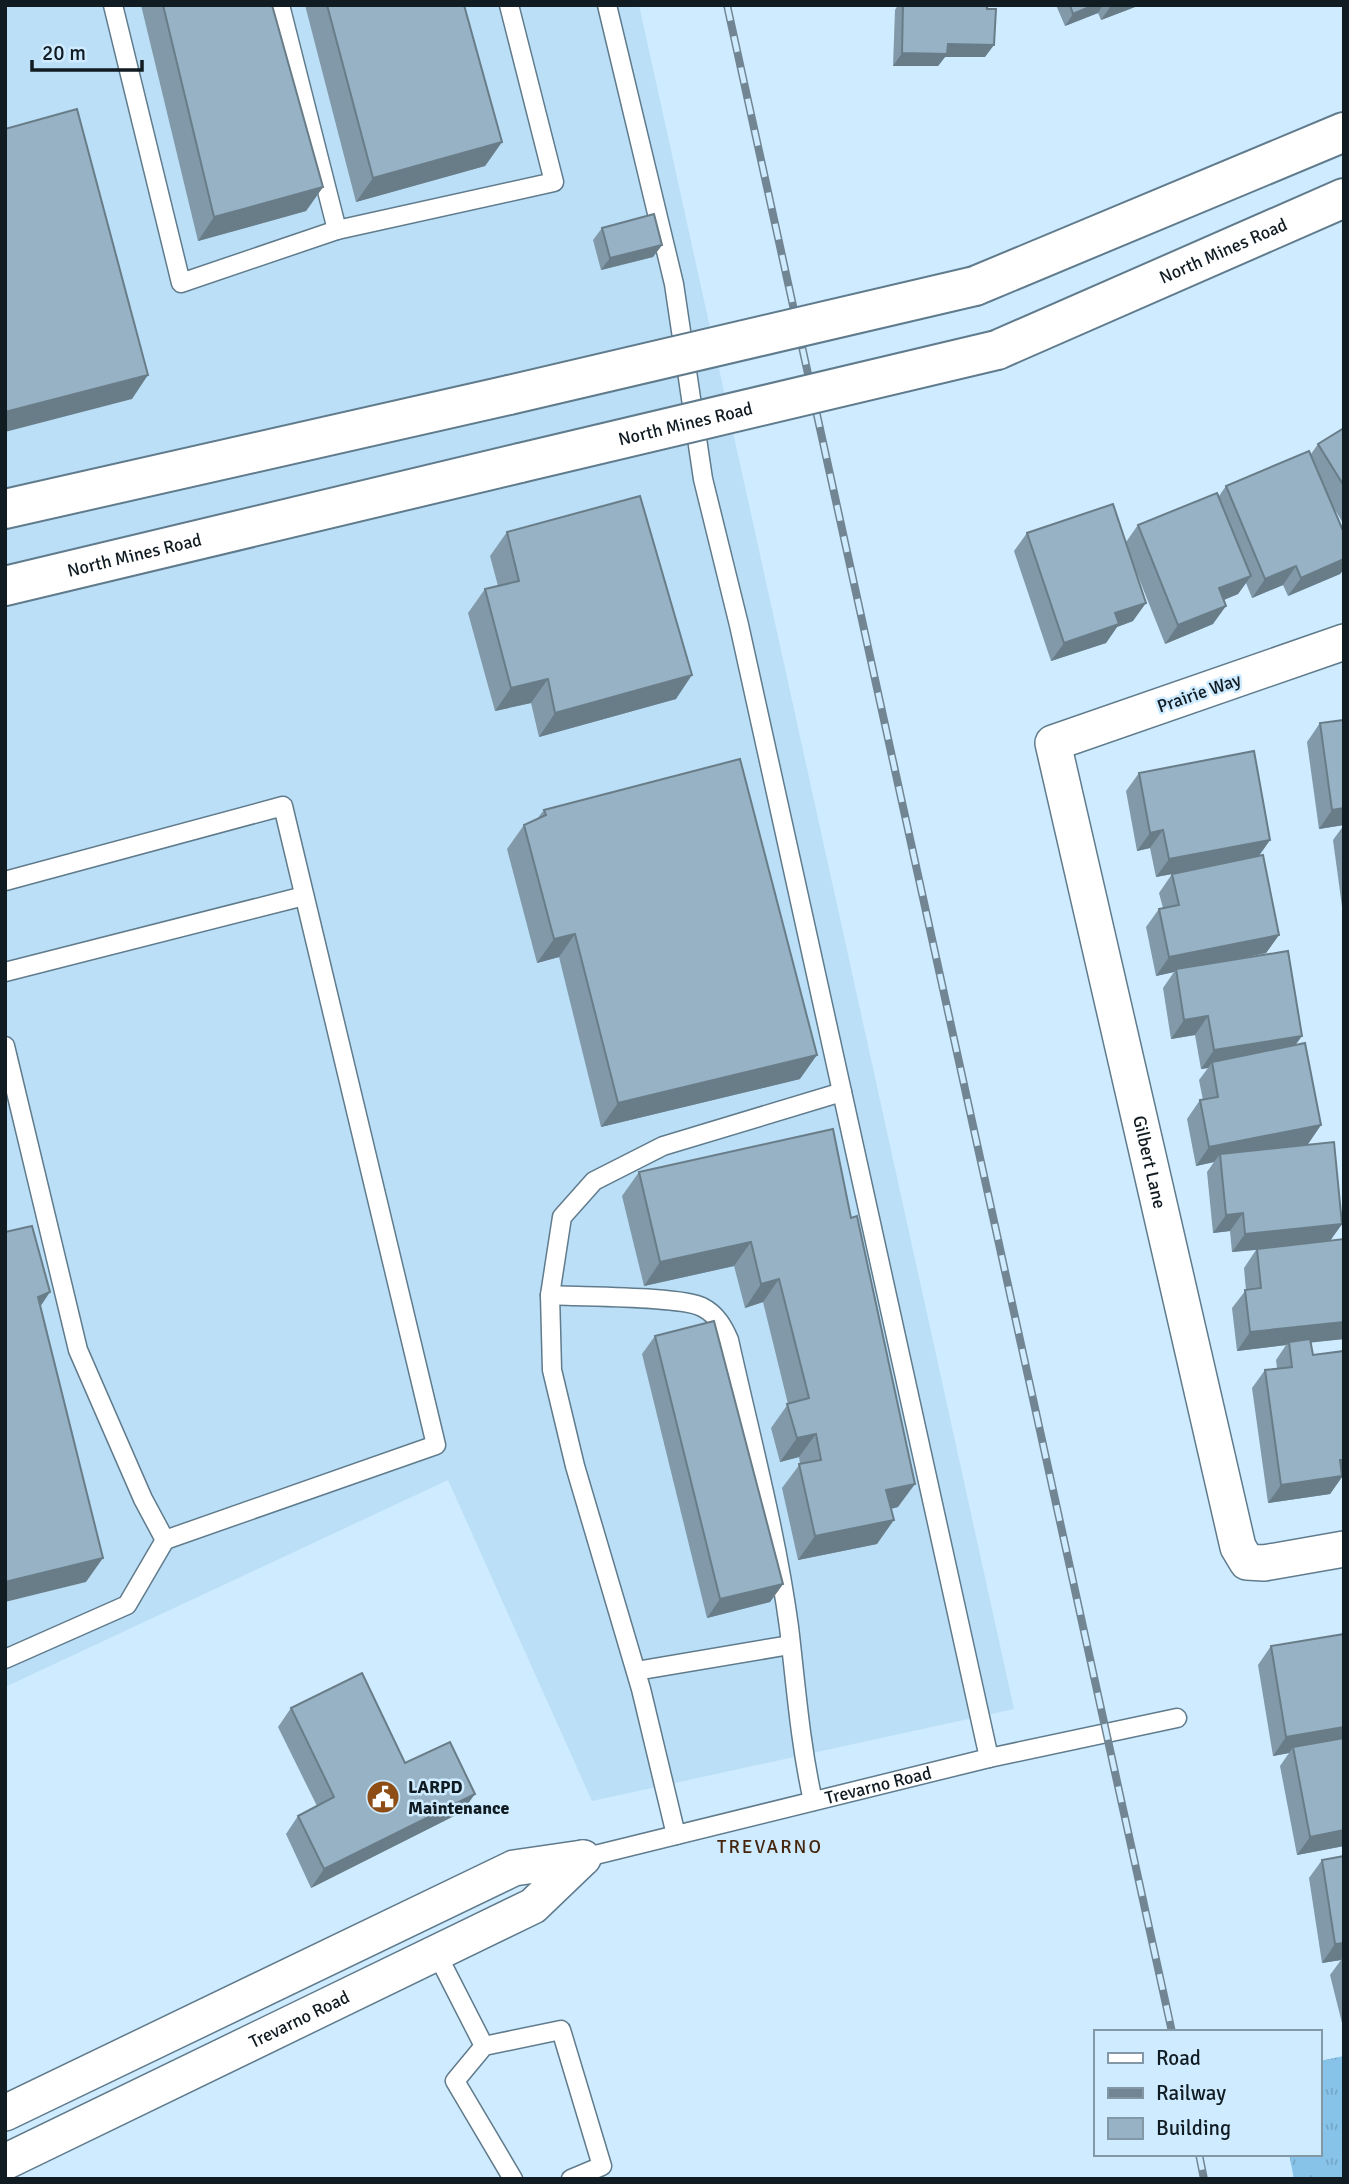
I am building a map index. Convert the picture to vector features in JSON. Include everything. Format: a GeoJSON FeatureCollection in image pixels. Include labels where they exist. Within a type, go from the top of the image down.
{"type":"FeatureCollection","features":[{"type":"Feature","properties":{"kind":"main road"},"geometry":{"type":"LineString","coordinates":[[5,509],[975,286],[1344,132]]}},
{"type":"Feature","properties":{"kind":"main road","name":"North Mines Road"},"geometry":{"type":"LineString","coordinates":[[5,586],[997,350],[1344,198]]}},
{"type":"Feature","properties":{"kind":"street","name":"Prairie Way"},"geometry":{"type":"LineString","coordinates":[[1054,743],[1344,642]]}},
{"type":"Feature","properties":{"kind":"street","name":"Gilbert Lane"},"geometry":{"type":"LineString","coordinates":[[1054,743],[1238,1547],[1247,1562],[1264,1563],[1344,1549]]}},
{"type":"Feature","properties":{"kind":"street","name":"Trevarno Road"},"geometry":{"type":"LineString","coordinates":[[5,2162],[533,1906],[583,1858]]}},
{"type":"Feature","properties":{"kind":"street","name":"Trevarno Road"},"geometry":{"type":"LineString","coordinates":[[5,2113],[514,1868],[583,1858]]}},
{"type":"Feature","properties":{"kind":"lane"},"geometry":{"type":"LineString","coordinates":[[113,5],[181,282],[337,229],[554,182],[509,5]]}},
{"type":"Feature","properties":{"kind":"lane"},"geometry":{"type":"LineString","coordinates":[[280,5],[337,229]]}},
{"type":"Feature","properties":{"kind":"lane"},"geometry":{"type":"LineString","coordinates":[[607,5],[674,284],[703,478],[739,625],[989,1758]]}},
{"type":"Feature","properties":{"kind":"lane"},"geometry":{"type":"LineString","coordinates":[[5,881],[283,806],[436,1445],[165,1540],[127,1605],[5,1659]]}},
{"type":"Feature","properties":{"kind":"lane"},"geometry":{"type":"LineString","coordinates":[[5,972],[304,896]]}},
{"type":"Feature","properties":{"kind":"lane"},"geometry":{"type":"LineString","coordinates":[[5,1046],[78,1350],[143,1499],[165,1540]]}},
{"type":"Feature","properties":{"kind":"lane"},"geometry":{"type":"LineString","coordinates":[[676,1835],[636,1671],[575,1466],[552,1370],[550,1295],[562,1217],[594,1181],[663,1146],[842,1092]]}},
{"type":"Feature","properties":{"kind":"lane"},"geometry":{"type":"LineString","coordinates":[[550,1295],[676,1300],[700,1305],[722,1324],[729,1340],[748,1427],[790,1644],[802,1751],[813,1801]]}},
{"type":"Feature","properties":{"kind":"lane"},"geometry":{"type":"LineString","coordinates":[[636,1671],[790,1644]]}},
{"type":"Feature","properties":{"kind":"lane","name":"Trevarno Road"},"geometry":{"type":"LineString","coordinates":[[583,1858],[989,1758],[1177,1718]]}},
{"type":"Feature","properties":{"kind":"lane"},"geometry":{"type":"LineString","coordinates":[[437,1954],[484,2046]]}},
{"type":"Feature","properties":{"kind":"lane"},"geometry":{"type":"LineString","coordinates":[[513,2179],[455,2081],[484,2046],[561,2030],[601,2166],[571,2179]]}},
{"type":"Feature","properties":{"kind":"shaded area"},"geometry":{"type":"Polygon","coordinates":[[[5,5],[639,5],[1014,1709],[592,1801],[448,1480],[5,1687],[5,5]]]}},
{"type":"Feature","properties":{"kind":"green space"},"geometry":{"type":"Polygon","coordinates":[[[1344,2056],[1344,2179],[1294,2179],[1289,2156],[1321,2156],[1321,2061],[1344,2056]]]}},
{"type":"Feature","properties":{"kind":"building"},"geometry":{"type":"Polygon","coordinates":[[[163,5],[272,5],[323,187],[214,217],[163,5]]]}},
{"type":"Feature","properties":{"kind":"building"},"geometry":{"type":"Polygon","coordinates":[[[327,5],[464,5],[502,142],[373,178],[327,5]]]}},
{"type":"Feature","properties":{"kind":"building"},"geometry":{"type":"Polygon","coordinates":[[[903,5],[987,5],[987,9],[996,9],[994,45],[948,44],[947,54],[902,53],[903,5]]]}},
{"type":"Feature","properties":{"kind":"building"},"geometry":{"type":"Polygon","coordinates":[[[1070,5],[1094,5],[1073,14],[1070,5]]]}},
{"type":"Feature","properties":{"kind":"building"},"geometry":{"type":"Polygon","coordinates":[[[77,109],[148,375],[5,412],[5,129],[77,109]]]}},
{"type":"Feature","properties":{"kind":"building"},"geometry":{"type":"Polygon","coordinates":[[[654,214],[662,245],[610,258],[602,228],[654,214]]]}},
{"type":"Feature","properties":{"kind":"building"},"geometry":{"type":"Polygon","coordinates":[[[1344,428],[1344,486],[1318,444],[1344,428]]]}},
{"type":"Feature","properties":{"kind":"building"},"geometry":{"type":"Polygon","coordinates":[[[1309,451],[1344,533],[1344,559],[1301,578],[1296,566],[1265,579],[1226,486],[1309,451]]]}},
{"type":"Feature","properties":{"kind":"building"},"geometry":{"type":"Polygon","coordinates":[[[1217,493],[1251,576],[1219,588],[1226,606],[1178,625],[1138,525],[1217,493]]]}},
{"type":"Feature","properties":{"kind":"building"},"geometry":{"type":"Polygon","coordinates":[[[640,496],[692,675],[555,713],[548,679],[511,688],[485,589],[519,581],[507,532],[640,496]]]}},
{"type":"Feature","properties":{"kind":"building"},"geometry":{"type":"Polygon","coordinates":[[[1113,504],[1146,603],[1115,613],[1119,624],[1064,643],[1027,533],[1113,504]]]}},
{"type":"Feature","properties":{"kind":"building"},"geometry":{"type":"Polygon","coordinates":[[[1344,720],[1344,808],[1332,810],[1320,723],[1344,720]]]}},
{"type":"Feature","properties":{"kind":"building"},"geometry":{"type":"Polygon","coordinates":[[[1254,751],[1270,840],[1169,859],[1163,830],[1150,833],[1139,773],[1254,751]]]}},
{"type":"Feature","properties":{"kind":"building"},"geometry":{"type":"Polygon","coordinates":[[[740,759],[817,1055],[618,1103],[575,934],[554,939],[524,825],[546,815],[544,810],[740,759]]]}},
{"type":"Feature","properties":{"kind":"building"},"geometry":{"type":"Polygon","coordinates":[[[1263,855],[1279,935],[1169,957],[1159,909],[1179,905],[1172,874],[1263,855]]]}},
{"type":"Feature","properties":{"kind":"building"},"geometry":{"type":"Polygon","coordinates":[[[1288,951],[1302,1036],[1214,1050],[1208,1016],[1184,1020],[1176,969],[1288,951]]]}},
{"type":"Feature","properties":{"kind":"building"},"geometry":{"type":"Polygon","coordinates":[[[1305,1043],[1321,1125],[1209,1147],[1200,1100],[1218,1097],[1212,1062],[1305,1043]]]}},
{"type":"Feature","properties":{"kind":"building"},"geometry":{"type":"Polygon","coordinates":[[[833,1129],[851,1218],[857,1216],[915,1484],[886,1490],[894,1520],[815,1536],[799,1464],[821,1460],[816,1434],[797,1438],[787,1404],[809,1398],[779,1279],[761,1284],[751,1242],[660,1262],[639,1172],[833,1129]]]}},
{"type":"Feature","properties":{"kind":"building"},"geometry":{"type":"Polygon","coordinates":[[[1334,1142],[1342,1224],[1245,1234],[1243,1213],[1226,1215],[1220,1154],[1334,1142]]]}},
{"type":"Feature","properties":{"kind":"building"},"geometry":{"type":"Polygon","coordinates":[[[32,1226],[50,1292],[38,1297],[103,1558],[5,1582],[5,1232],[32,1226]]]}},
{"type":"Feature","properties":{"kind":"building"},"geometry":{"type":"Polygon","coordinates":[[[1344,1239],[1344,1322],[1250,1332],[1245,1290],[1261,1288],[1257,1249],[1344,1239]]]}},
{"type":"Feature","properties":{"kind":"building"},"geometry":{"type":"Polygon","coordinates":[[[714,1321],[783,1584],[720,1599],[655,1336],[714,1321]]]}},
{"type":"Feature","properties":{"kind":"building"},"geometry":{"type":"Polygon","coordinates":[[[1310,1339],[1313,1355],[1344,1351],[1344,1460],[1340,1460],[1342,1476],[1281,1485],[1265,1370],[1292,1367],[1289,1342],[1310,1339]]]}},
{"type":"Feature","properties":{"kind":"building"},"geometry":{"type":"Polygon","coordinates":[[[1344,1634],[1344,1727],[1286,1737],[1271,1646],[1344,1634]]]}},
{"type":"Feature","properties":{"kind":"building","name":"LARPD Maintenance"},"geometry":{"type":"Polygon","coordinates":[[[362,1673],[405,1763],[450,1742],[475,1794],[324,1869],[298,1816],[334,1797],[291,1708],[362,1673]]]}},
{"type":"Feature","properties":{"kind":"building"},"geometry":{"type":"Polygon","coordinates":[[[1344,1738],[1344,1830],[1310,1837],[1293,1747],[1344,1738]]]}},
{"type":"Feature","properties":{"kind":"building"},"geometry":{"type":"Polygon","coordinates":[[[1344,1856],[1344,1943],[1335,1944],[1322,1860],[1344,1856]]]}},
{"type":"Feature","properties":{"kind":"railway"},"geometry":{"type":"LineString","coordinates":[[727,5],[1172,2030]]}},
{"type":"Feature","properties":{"kind":"railway"},"geometry":{"type":"LineString","coordinates":[[1199,2156],[1204,2179]]}},
{"type":"Feature","properties":{"kind":"place","name":"LARPD Maintenance"},"geometry":{"type":"Point","coordinates":[383,1797]}},
{"type":"Feature","properties":{"kind":"district","name":"TREVARNO"},"geometry":{"type":"Point","coordinates":[770,1847]}}]}
